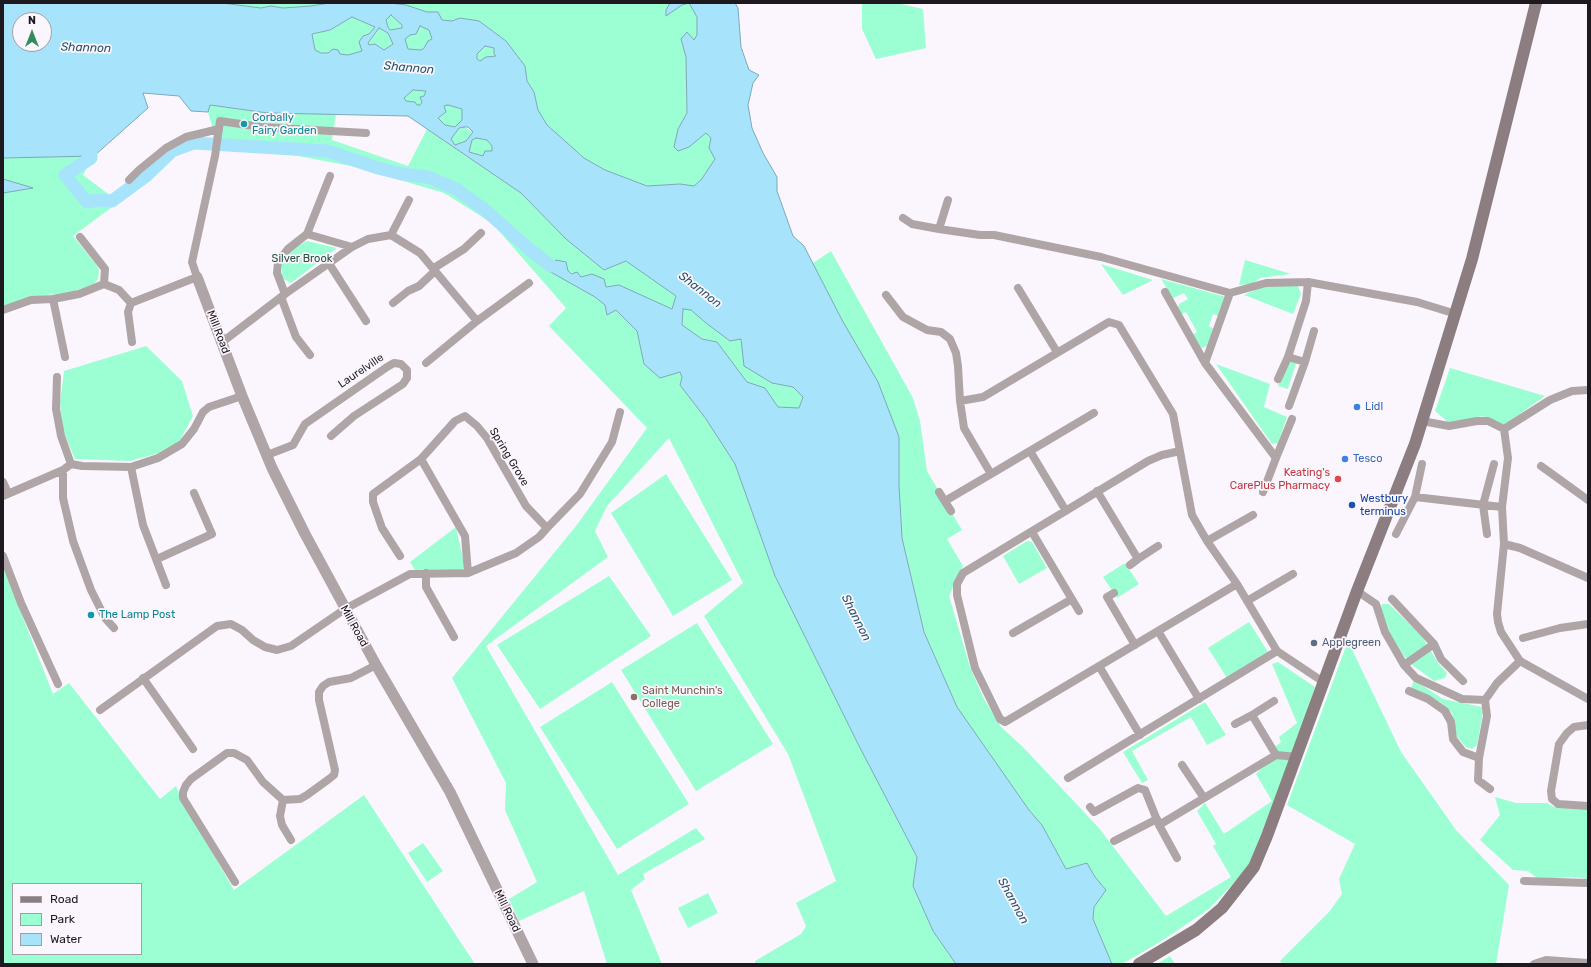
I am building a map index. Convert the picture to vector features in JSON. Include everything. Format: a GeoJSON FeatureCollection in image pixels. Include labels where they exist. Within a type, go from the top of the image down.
{"type":"FeatureCollection","features":[{"type":"Feature","properties":{"kind":"main road"},"geometry":{"type":"LineString","coordinates":[[1139,964],[1196,930],[1222,908],[1242,885],[1254,867],[1325,683],[1357,592],[1415,444],[1472,259],[1536,3]]}},
{"type":"Feature","properties":{"kind":"street"},"geometry":{"type":"LineString","coordinates":[[131,303],[197,277],[192,262],[215,156],[220,121],[261,126],[366,133]]}},
{"type":"Feature","properties":{"kind":"street"},"geometry":{"type":"LineString","coordinates":[[129,180],[139,170],[172,145],[186,137],[219,129]]}},
{"type":"Feature","properties":{"kind":"street"},"geometry":{"type":"LineString","coordinates":[[310,355],[296,337],[277,273],[278,262],[288,249],[307,234],[330,176]]}},
{"type":"Feature","properties":{"kind":"street"},"geometry":{"type":"LineString","coordinates":[[391,235],[409,200]]}},
{"type":"Feature","properties":{"kind":"street"},"geometry":{"type":"LineString","coordinates":[[939,229],[948,200]]}},
{"type":"Feature","properties":{"kind":"street"},"geometry":{"type":"LineString","coordinates":[[903,218],[912,224],[980,235],[994,235],[1101,257],[1230,293],[1266,283],[1308,282],[1417,302],[1456,314]]}},
{"type":"Feature","properties":{"kind":"street"},"geometry":{"type":"LineString","coordinates":[[393,303],[408,291],[420,286],[435,270],[464,249],[481,233]]}},
{"type":"Feature","properties":{"kind":"street"},"geometry":{"type":"LineString","coordinates":[[307,234],[352,247]]}},
{"type":"Feature","properties":{"kind":"street"},"geometry":{"type":"LineString","coordinates":[[221,343],[328,262],[368,239],[391,235],[420,253],[477,322]]}},
{"type":"Feature","properties":{"kind":"street"},"geometry":{"type":"LineString","coordinates":[[80,237],[105,269],[104,284]]}},
{"type":"Feature","properties":{"kind":"street"},"geometry":{"type":"LineString","coordinates":[[328,262],[366,321]]}},
{"type":"Feature","properties":{"kind":"street","name":"Mill Road"},"geometry":{"type":"LineString","coordinates":[[197,277],[242,396],[267,455],[305,534],[376,665],[450,792],[533,964]]}},
{"type":"Feature","properties":{"kind":"street"},"geometry":{"type":"LineString","coordinates":[[1278,380],[1288,357],[1306,301],[1308,282]]}},
{"type":"Feature","properties":{"kind":"street"},"geometry":{"type":"LineString","coordinates":[[426,363],[529,283]]}},
{"type":"Feature","properties":{"kind":"street"},"geometry":{"type":"LineString","coordinates":[[3,310],[31,300],[53,299],[80,294],[104,284],[119,290],[131,303]]}},
{"type":"Feature","properties":{"kind":"street"},"geometry":{"type":"LineString","coordinates":[[1018,288],[1058,352]]}},
{"type":"Feature","properties":{"kind":"street"},"geometry":{"type":"LineString","coordinates":[[1164,292],[1205,363],[1276,458]]}},
{"type":"Feature","properties":{"kind":"street"},"geometry":{"type":"LineString","coordinates":[[1205,363],[1230,293]]}},
{"type":"Feature","properties":{"kind":"street"},"geometry":{"type":"LineString","coordinates":[[886,295],[903,317],[927,330],[941,332],[950,339],[956,353],[964,428],[991,474]]}},
{"type":"Feature","properties":{"kind":"street"},"geometry":{"type":"LineString","coordinates":[[53,299],[65,357]]}},
{"type":"Feature","properties":{"kind":"street"},"geometry":{"type":"LineString","coordinates":[[131,303],[128,312],[132,342]]}},
{"type":"Feature","properties":{"kind":"street"},"geometry":{"type":"LineString","coordinates":[[960,401],[983,397],[1109,322],[1119,325],[1173,414],[1192,515],[1206,541],[1236,584],[1278,651],[1325,683]]}},
{"type":"Feature","properties":{"kind":"street"},"geometry":{"type":"LineString","coordinates":[[1289,406],[1314,331]]}},
{"type":"Feature","properties":{"kind":"street"},"geometry":{"type":"LineString","coordinates":[[1288,357],[1304,362]]}},
{"type":"Feature","properties":{"kind":"street","name":"Laurelville"},"geometry":{"type":"LineString","coordinates":[[267,455],[293,445],[305,424],[386,367],[394,363],[402,364],[407,370],[407,378],[403,384],[354,416],[331,436]]}},
{"type":"Feature","properties":{"kind":"street"},"geometry":{"type":"LineString","coordinates":[[57,377],[56,409],[61,436],[71,464]]}},
{"type":"Feature","properties":{"kind":"street"},"geometry":{"type":"LineString","coordinates":[[1504,429],[1550,400],[1572,390],[1588,391]]}},
{"type":"Feature","properties":{"kind":"street"},"geometry":{"type":"LineString","coordinates":[[3,482],[5,495],[63,470],[71,464],[82,466],[131,467],[158,458],[182,444],[194,429],[203,412],[209,408],[242,396]]}},
{"type":"Feature","properties":{"kind":"street"},"geometry":{"type":"LineString","coordinates":[[100,710],[217,626],[231,624],[242,630],[252,640],[265,647],[277,650],[291,646],[345,609],[410,574],[468,573],[516,553],[539,537],[580,494],[612,442],[620,412]]}},
{"type":"Feature","properties":{"kind":"street"},"geometry":{"type":"LineString","coordinates":[[946,501],[1094,413]]}},
{"type":"Feature","properties":{"kind":"street","name":"Spring Grove"},"geometry":{"type":"LineString","coordinates":[[421,459],[455,421],[465,416],[477,426],[487,438],[526,506],[547,528]]}},
{"type":"Feature","properties":{"kind":"street"},"geometry":{"type":"LineString","coordinates":[[1263,492],[1292,419]]}},
{"type":"Feature","properties":{"kind":"street"},"geometry":{"type":"LineString","coordinates":[[1422,421],[1449,426],[1477,421],[1488,421],[1504,429]]}},
{"type":"Feature","properties":{"kind":"street"},"geometry":{"type":"LineString","coordinates":[[1504,429],[1508,458],[1502,507],[1504,544],[1497,614],[1501,632],[1520,661],[1588,699]]}},
{"type":"Feature","properties":{"kind":"street"},"geometry":{"type":"LineString","coordinates":[[1030,451],[1066,511]]}},
{"type":"Feature","properties":{"kind":"street"},"geometry":{"type":"LineString","coordinates":[[1180,451],[1162,455],[1148,461],[963,573],[957,584],[957,595],[975,668],[1000,719],[1005,722],[1236,584]]}},
{"type":"Feature","properties":{"kind":"street"},"geometry":{"type":"LineString","coordinates":[[400,556],[382,528],[373,502],[373,494],[421,459],[466,536],[468,573]]}},
{"type":"Feature","properties":{"kind":"street"},"geometry":{"type":"LineString","coordinates":[[1396,534],[1415,496],[1422,464]]}},
{"type":"Feature","properties":{"kind":"street"},"geometry":{"type":"LineString","coordinates":[[1487,534],[1483,505],[1494,464]]}},
{"type":"Feature","properties":{"kind":"street"},"geometry":{"type":"LineString","coordinates":[[1541,466],[1588,500]]}},
{"type":"Feature","properties":{"kind":"street"},"geometry":{"type":"LineString","coordinates":[[131,467],[143,525],[166,585]]}},
{"type":"Feature","properties":{"kind":"street"},"geometry":{"type":"LineString","coordinates":[[63,470],[63,498],[73,541],[91,590],[105,618],[114,628]]}},
{"type":"Feature","properties":{"kind":"street"},"geometry":{"type":"LineString","coordinates":[[1097,491],[1138,559]]}},
{"type":"Feature","properties":{"kind":"street"},"geometry":{"type":"LineString","coordinates":[[939,492],[951,511]]}},
{"type":"Feature","properties":{"kind":"street"},"geometry":{"type":"LineString","coordinates":[[157,560],[212,534],[194,493]]}},
{"type":"Feature","properties":{"kind":"street"},"geometry":{"type":"LineString","coordinates":[[1415,496],[1502,507]]}},
{"type":"Feature","properties":{"kind":"street"},"geometry":{"type":"LineString","coordinates":[[1206,541],[1252,515]]}},
{"type":"Feature","properties":{"kind":"street"},"geometry":{"type":"LineString","coordinates":[[1032,532],[1080,611]]}},
{"type":"Feature","properties":{"kind":"street"},"geometry":{"type":"LineString","coordinates":[[1504,544],[1520,548],[1588,578]]}},
{"type":"Feature","properties":{"kind":"street"},"geometry":{"type":"LineString","coordinates":[[1130,565],[1158,546]]}},
{"type":"Feature","properties":{"kind":"street"},"geometry":{"type":"LineString","coordinates":[[3,556],[20,603],[58,684]]}},
{"type":"Feature","properties":{"kind":"street"},"geometry":{"type":"LineString","coordinates":[[426,573],[426,587],[454,637]]}},
{"type":"Feature","properties":{"kind":"street"},"geometry":{"type":"LineString","coordinates":[[1247,601],[1292,574]]}},
{"type":"Feature","properties":{"kind":"street"},"geometry":{"type":"LineString","coordinates":[[1357,592],[1376,604],[1385,632],[1404,665],[1416,678],[1462,700],[1485,700]]}},
{"type":"Feature","properties":{"kind":"street"},"geometry":{"type":"LineString","coordinates":[[1114,594],[1108,597],[1136,645]]}},
{"type":"Feature","properties":{"kind":"street"},"geometry":{"type":"LineString","coordinates":[[1013,633],[1072,599]]}},
{"type":"Feature","properties":{"kind":"street"},"geometry":{"type":"LineString","coordinates":[[1392,600],[1434,644],[1441,659],[1463,681]]}},
{"type":"Feature","properties":{"kind":"street"},"geometry":{"type":"LineString","coordinates":[[1523,638],[1560,628],[1588,624]]}},
{"type":"Feature","properties":{"kind":"street"},"geometry":{"type":"LineString","coordinates":[[1158,631],[1199,699]]}},
{"type":"Feature","properties":{"kind":"street"},"geometry":{"type":"LineString","coordinates":[[1404,665],[1434,644]]}},
{"type":"Feature","properties":{"kind":"street"},"geometry":{"type":"LineString","coordinates":[[1068,778],[1278,651]]}},
{"type":"Feature","properties":{"kind":"street"},"geometry":{"type":"LineString","coordinates":[[1490,789],[1478,780],[1479,758],[1486,723],[1485,700],[1497,683],[1520,661]]}},
{"type":"Feature","properties":{"kind":"street"},"geometry":{"type":"LineString","coordinates":[[235,882],[183,798],[183,792],[186,785],[191,779],[227,753],[234,753],[248,760],[263,782],[282,800],[300,799],[334,775],[335,765],[318,700],[319,692],[323,686],[329,682],[351,678],[376,665]]}},
{"type":"Feature","properties":{"kind":"street"},"geometry":{"type":"LineString","coordinates":[[1099,666],[1140,735]]}},
{"type":"Feature","properties":{"kind":"street"},"geometry":{"type":"LineString","coordinates":[[143,678],[193,749]]}},
{"type":"Feature","properties":{"kind":"street"},"geometry":{"type":"LineString","coordinates":[[1409,691],[1428,699],[1445,711],[1451,722],[1453,739],[1463,752],[1479,758]]}},
{"type":"Feature","properties":{"kind":"street"},"geometry":{"type":"LineString","coordinates":[[1235,724],[1274,701]]}},
{"type":"Feature","properties":{"kind":"street"},"geometry":{"type":"LineString","coordinates":[[1252,715],[1276,754]]}},
{"type":"Feature","properties":{"kind":"street"},"geometry":{"type":"LineString","coordinates":[[1588,725],[1574,727],[1567,733],[1559,744],[1551,791],[1552,799],[1558,804],[1588,806]]}},
{"type":"Feature","properties":{"kind":"street"},"geometry":{"type":"LineString","coordinates":[[1114,841],[1158,822],[1204,798],[1276,754],[1297,757]]}},
{"type":"Feature","properties":{"kind":"street"},"geometry":{"type":"LineString","coordinates":[[1182,765],[1204,798]]}},
{"type":"Feature","properties":{"kind":"street"},"geometry":{"type":"LineString","coordinates":[[1094,812],[1138,788],[1145,790],[1158,822],[1177,858]]}},
{"type":"Feature","properties":{"kind":"street"},"geometry":{"type":"LineString","coordinates":[[282,800],[280,816],[282,825],[291,840]]}},
{"type":"Feature","properties":{"kind":"street"},"geometry":{"type":"LineString","coordinates":[[1524,881],[1588,883]]}},
{"type":"Feature","properties":{"kind":"street"},"geometry":{"type":"LineString","coordinates":[[1534,964],[1546,960],[1588,963]]}},
{"type":"Feature","properties":{"kind":"green space"},"geometry":{"type":"Polygon","coordinates":[[[222,3],[329,3],[311,6],[283,8],[271,6],[261,8],[222,3]]]}},
{"type":"Feature","properties":{"kind":"green space"},"geometry":{"type":"Polygon","coordinates":[[[390,3],[670,3],[666,10],[666,15],[682,5],[689,3],[697,17],[697,35],[694,41],[681,39],[686,57],[687,113],[678,129],[678,151],[688,147],[706,133],[711,138],[709,148],[715,159],[701,180],[694,186],[680,184],[647,186],[605,170],[584,158],[547,125],[538,110],[534,92],[527,81],[525,66],[506,41],[479,21],[460,18],[452,21],[442,20],[438,12],[427,12],[406,5],[390,3]]]}},
{"type":"Feature","properties":{"kind":"green space"},"geometry":{"type":"Polygon","coordinates":[[[897,3],[923,9],[926,48],[876,59],[862,29],[862,4],[897,3]]]}},
{"type":"Feature","properties":{"kind":"green space"},"geometry":{"type":"Polygon","coordinates":[[[391,15],[402,25],[402,28],[390,30],[386,20],[391,15]]]}},
{"type":"Feature","properties":{"kind":"green space"},"geometry":{"type":"Polygon","coordinates":[[[352,17],[376,27],[369,34],[363,36],[362,51],[348,55],[321,53],[315,50],[312,34],[330,30],[352,17]]]}},
{"type":"Feature","properties":{"kind":"green space"},"geometry":{"type":"Polygon","coordinates":[[[420,26],[429,30],[432,39],[421,50],[408,49],[405,39],[420,26]]]}},
{"type":"Feature","properties":{"kind":"green space"},"geometry":{"type":"Polygon","coordinates":[[[379,28],[388,33],[393,44],[384,50],[376,44],[369,45],[368,43],[379,28]]]}},
{"type":"Feature","properties":{"kind":"green space"},"geometry":{"type":"Polygon","coordinates":[[[485,46],[494,48],[497,56],[480,61],[477,59],[477,54],[485,46]]]}},
{"type":"Feature","properties":{"kind":"green space"},"geometry":{"type":"Polygon","coordinates":[[[413,90],[426,91],[420,105],[417,105],[411,101],[406,102],[403,98],[413,90]]]}},
{"type":"Feature","properties":{"kind":"green space"},"geometry":{"type":"Polygon","coordinates":[[[209,105],[268,113],[336,114],[332,140],[408,166],[427,129],[521,193],[566,239],[604,270],[626,261],[676,296],[672,309],[619,285],[606,287],[568,271],[549,270],[595,297],[605,305],[607,315],[615,309],[637,331],[644,364],[680,372],[682,377],[680,385],[706,419],[735,464],[775,576],[858,744],[917,857],[913,886],[933,931],[956,964],[755,964],[755,961],[801,934],[806,926],[796,903],[836,881],[788,754],[704,616],[743,583],[669,438],[607,506],[595,531],[608,557],[486,646],[618,875],[696,828],[705,839],[643,874],[645,879],[631,890],[662,964],[607,964],[584,891],[519,921],[509,899],[537,882],[505,810],[506,783],[452,678],[576,526],[647,428],[549,326],[566,308],[492,223],[444,193],[356,167],[266,150],[210,148],[214,133],[208,112],[209,105]],[[218,117],[214,133],[223,124],[266,125],[218,117]]]}},
{"type":"Feature","properties":{"kind":"green space"},"geometry":{"type":"Polygon","coordinates":[[[448,105],[462,109],[462,120],[455,127],[445,125],[438,118],[444,109],[444,106],[448,105]]]}},
{"type":"Feature","properties":{"kind":"green space"},"geometry":{"type":"Polygon","coordinates":[[[464,127],[473,132],[466,141],[455,145],[450,139],[459,128],[464,127]]]}},
{"type":"Feature","properties":{"kind":"green space"},"geometry":{"type":"Polygon","coordinates":[[[476,138],[487,140],[492,146],[492,151],[485,152],[483,157],[469,152],[472,140],[476,138]]]}},
{"type":"Feature","properties":{"kind":"green space"},"geometry":{"type":"Polygon","coordinates":[[[94,156],[83,175],[119,202],[73,236],[96,264],[99,270],[98,279],[94,284],[69,293],[45,295],[20,300],[3,307],[3,193],[32,188],[3,179],[3,158],[94,156]]]}},
{"type":"Feature","properties":{"kind":"green space","name":"Silver Brook"},"geometry":{"type":"Polygon","coordinates":[[[307,241],[337,248],[291,283],[282,278],[282,263],[294,248],[307,241]]]}},
{"type":"Feature","properties":{"kind":"green space"},"geometry":{"type":"Polygon","coordinates":[[[831,251],[913,398],[920,421],[927,471],[962,530],[947,539],[963,566],[949,596],[970,667],[983,697],[1001,727],[1022,746],[1099,828],[1166,916],[1231,877],[1213,846],[1216,844],[1197,811],[1205,803],[1224,834],[1272,801],[1256,774],[1276,753],[1274,748],[1281,742],[1279,737],[1297,723],[1272,664],[1278,662],[1315,687],[1294,753],[1247,869],[1209,909],[1160,942],[1122,964],[1112,964],[1093,919],[1094,907],[1106,890],[1095,877],[1087,863],[1066,869],[1042,825],[1029,810],[957,707],[924,631],[902,538],[899,485],[899,437],[813,263],[831,251]]]}},
{"type":"Feature","properties":{"kind":"green space"},"geometry":{"type":"Polygon","coordinates":[[[1245,260],[1291,274],[1260,278],[1252,284],[1239,285],[1245,260]]]}},
{"type":"Feature","properties":{"kind":"green space"},"geometry":{"type":"Polygon","coordinates":[[[1101,264],[1153,280],[1123,295],[1101,264]]]}},
{"type":"Feature","properties":{"kind":"green space"},"geometry":{"type":"Polygon","coordinates":[[[1161,279],[1226,297],[1218,316],[1213,314],[1209,326],[1214,329],[1207,346],[1202,348],[1199,346],[1192,335],[1197,332],[1186,312],[1181,314],[1178,309],[1179,304],[1188,299],[1184,293],[1173,298],[1161,279]]]}},
{"type":"Feature","properties":{"kind":"green space"},"geometry":{"type":"Polygon","coordinates":[[[1273,286],[1298,286],[1301,294],[1293,314],[1244,295],[1259,288],[1273,286]]]}},
{"type":"Feature","properties":{"kind":"green space"},"geometry":{"type":"Polygon","coordinates":[[[683,308],[691,310],[706,323],[741,339],[772,383],[793,387],[803,397],[799,409],[778,407],[765,388],[747,382],[717,342],[702,339],[682,325],[683,308]]]}},
{"type":"Feature","properties":{"kind":"green space"},"geometry":{"type":"Polygon","coordinates":[[[146,346],[182,381],[193,416],[179,442],[156,454],[130,461],[75,459],[63,431],[60,403],[64,371],[146,346]]]}},
{"type":"Feature","properties":{"kind":"green space"},"geometry":{"type":"Polygon","coordinates":[[[1294,362],[1296,364],[1288,389],[1278,386],[1286,363],[1294,362]]]}},
{"type":"Feature","properties":{"kind":"green space"},"geometry":{"type":"Polygon","coordinates":[[[1216,364],[1270,384],[1264,407],[1287,417],[1278,443],[1272,444],[1216,364]]]}},
{"type":"Feature","properties":{"kind":"green space"},"geometry":{"type":"Polygon","coordinates":[[[1450,368],[1545,396],[1504,425],[1482,416],[1450,424],[1435,411],[1450,368]]]}},
{"type":"Feature","properties":{"kind":"green space"},"geometry":{"type":"Polygon","coordinates":[[[666,474],[732,580],[673,616],[611,513],[666,474]]]}},
{"type":"Feature","properties":{"kind":"green space"},"geometry":{"type":"Polygon","coordinates":[[[456,527],[464,563],[463,569],[415,570],[410,562],[456,527]]]}},
{"type":"Feature","properties":{"kind":"green space"},"geometry":{"type":"Polygon","coordinates":[[[1027,541],[1032,542],[1047,568],[1019,584],[1003,556],[1027,541]]]}},
{"type":"Feature","properties":{"kind":"green space"},"geometry":{"type":"Polygon","coordinates":[[[1125,563],[1139,584],[1117,598],[1103,577],[1125,563]]]}},
{"type":"Feature","properties":{"kind":"green space"},"geometry":{"type":"Polygon","coordinates":[[[3,567],[53,694],[69,683],[160,799],[176,786],[181,799],[234,890],[364,795],[475,964],[3,964],[3,567]]]}},
{"type":"Feature","properties":{"kind":"green space"},"geometry":{"type":"Polygon","coordinates":[[[609,576],[651,636],[540,709],[497,645],[609,576]]]}},
{"type":"Feature","properties":{"kind":"green space"},"geometry":{"type":"Polygon","coordinates":[[[1382,604],[1389,604],[1422,636],[1438,663],[1447,673],[1445,678],[1434,681],[1415,667],[1404,656],[1390,634],[1381,608],[1382,604]]]}},
{"type":"Feature","properties":{"kind":"green space"},"geometry":{"type":"Polygon","coordinates":[[[1249,622],[1268,652],[1227,678],[1208,648],[1249,622]]]}},
{"type":"Feature","properties":{"kind":"green space"},"geometry":{"type":"Polygon","coordinates":[[[697,623],[773,744],[696,791],[621,670],[697,623]]]}},
{"type":"Feature","properties":{"kind":"green space"},"geometry":{"type":"Polygon","coordinates":[[[1348,641],[1401,752],[1456,830],[1509,885],[1496,964],[1283,964],[1280,961],[1329,912],[1342,894],[1339,879],[1355,844],[1287,805],[1348,641]]]}},
{"type":"Feature","properties":{"kind":"green space"},"geometry":{"type":"Polygon","coordinates":[[[1414,680],[1443,699],[1482,707],[1483,712],[1477,745],[1472,749],[1466,747],[1457,737],[1452,713],[1440,702],[1411,688],[1414,680]]]}},
{"type":"Feature","properties":{"kind":"green space"},"geometry":{"type":"Polygon","coordinates":[[[612,682],[689,804],[617,849],[540,727],[612,682]]]}},
{"type":"Feature","properties":{"kind":"green space"},"geometry":{"type":"Polygon","coordinates":[[[1205,702],[1226,735],[1207,745],[1191,717],[1132,751],[1148,780],[1142,783],[1123,752],[1205,702]]]}},
{"type":"Feature","properties":{"kind":"green space"},"geometry":{"type":"Polygon","coordinates":[[[1495,797],[1516,803],[1547,803],[1554,807],[1588,809],[1588,879],[1573,877],[1538,879],[1528,871],[1513,870],[1480,840],[1500,815],[1495,797]]]}},
{"type":"Feature","properties":{"kind":"green space"},"geometry":{"type":"Polygon","coordinates":[[[423,843],[443,871],[427,882],[408,853],[423,843]]]}},
{"type":"Feature","properties":{"kind":"green space"},"geometry":{"type":"Polygon","coordinates":[[[708,893],[718,913],[688,928],[678,908],[708,893]]]}},
{"type":"Feature","properties":{"kind":"green space"},"geometry":{"type":"Polygon","coordinates":[[[1170,956],[1175,964],[1157,964],[1170,956]]]}},
{"type":"Feature","properties":{"kind":"water","name":"Shannon"},"geometry":{"type":"Polygon","coordinates":[[[3,3],[222,3],[261,8],[271,6],[283,8],[329,3],[390,3],[406,5],[427,12],[438,12],[442,20],[452,21],[460,18],[479,21],[506,41],[525,66],[527,81],[534,92],[538,110],[547,125],[584,158],[605,170],[647,186],[680,184],[694,186],[701,180],[715,159],[709,148],[711,138],[706,133],[689,147],[678,151],[674,147],[678,129],[687,113],[686,57],[681,39],[687,32],[694,40],[697,35],[697,17],[689,3],[735,3],[738,8],[741,47],[749,70],[759,75],[753,83],[748,105],[752,128],[763,153],[777,177],[777,191],[793,236],[804,246],[842,320],[878,382],[899,437],[899,485],[902,538],[924,632],[957,707],[1029,810],[1042,825],[1066,869],[1087,863],[1095,877],[1106,890],[1094,907],[1093,919],[1112,964],[956,964],[933,931],[913,886],[917,857],[858,744],[775,576],[735,464],[706,419],[680,385],[682,377],[680,372],[660,378],[644,364],[637,331],[616,310],[607,315],[605,305],[595,297],[549,271],[556,260],[566,262],[568,271],[572,274],[577,272],[581,277],[592,274],[604,279],[606,287],[619,285],[672,309],[676,296],[626,261],[604,270],[566,239],[521,193],[408,116],[268,113],[210,105],[208,112],[191,111],[179,96],[143,93],[148,108],[94,156],[3,158],[3,3]],[[391,15],[386,20],[390,30],[402,28],[402,25],[391,15]],[[352,17],[330,30],[312,34],[315,50],[321,53],[328,53],[333,49],[338,50],[340,54],[348,55],[362,51],[359,42],[363,36],[369,34],[375,27],[352,17]],[[420,26],[416,34],[410,35],[405,39],[408,49],[421,50],[428,41],[432,39],[429,30],[420,26]],[[379,28],[368,43],[369,45],[375,44],[384,50],[393,44],[388,33],[379,28]],[[485,46],[477,54],[477,59],[480,61],[486,57],[496,56],[494,54],[494,48],[485,46]],[[413,90],[404,98],[406,101],[415,102],[417,105],[420,105],[422,102],[420,97],[424,96],[426,91],[413,90]],[[448,105],[444,106],[446,112],[438,118],[445,125],[455,127],[462,120],[462,109],[448,105]],[[468,127],[459,128],[451,139],[455,145],[466,141],[473,132],[468,127]],[[476,138],[472,140],[469,152],[483,156],[485,151],[492,151],[492,146],[487,140],[476,138]],[[683,309],[682,325],[702,339],[717,342],[747,382],[765,388],[778,407],[799,408],[803,397],[793,387],[772,383],[744,366],[741,339],[730,341],[691,310],[683,309]]]}},
{"type":"Feature","properties":{"kind":"water"},"geometry":{"type":"Polygon","coordinates":[[[670,3],[689,3],[682,5],[666,16],[666,10],[670,3]]]}},
{"type":"Feature","properties":{"kind":"water"},"geometry":{"type":"Polygon","coordinates":[[[3,179],[33,188],[3,193],[3,179]]]}},
{"type":"Feature","properties":{"kind":"waterway"},"geometry":{"type":"LineString","coordinates":[[91,136],[91,158],[65,175],[87,202],[98,200],[112,201],[146,176],[172,151],[194,143],[327,151],[378,168],[402,174],[428,177],[456,189],[485,210],[529,249],[551,266]]}},
{"type":"Feature","properties":{"kind":"place","name":"Corbally Fairy Garden"},"geometry":{"type":"Point","coordinates":[244,124]}},
{"type":"Feature","properties":{"kind":"place","name":"Lidl"},"geometry":{"type":"Point","coordinates":[1357,407]}},
{"type":"Feature","properties":{"kind":"place","name":"Tesco"},"geometry":{"type":"Point","coordinates":[1345,459]}},
{"type":"Feature","properties":{"kind":"place","name":"Keating's CarePlus Pharmacy"},"geometry":{"type":"Point","coordinates":[1338,479]}},
{"type":"Feature","properties":{"kind":"place","name":"Westbury terminus"},"geometry":{"type":"Point","coordinates":[1352,505]}},
{"type":"Feature","properties":{"kind":"place","name":"The Lamp Post"},"geometry":{"type":"Point","coordinates":[91,615]}},
{"type":"Feature","properties":{"kind":"place","name":"Applegreen"},"geometry":{"type":"Point","coordinates":[1314,643]}},
{"type":"Feature","properties":{"kind":"place","name":"Saint Munchin's College"},"geometry":{"type":"Point","coordinates":[634,697]}}]}
